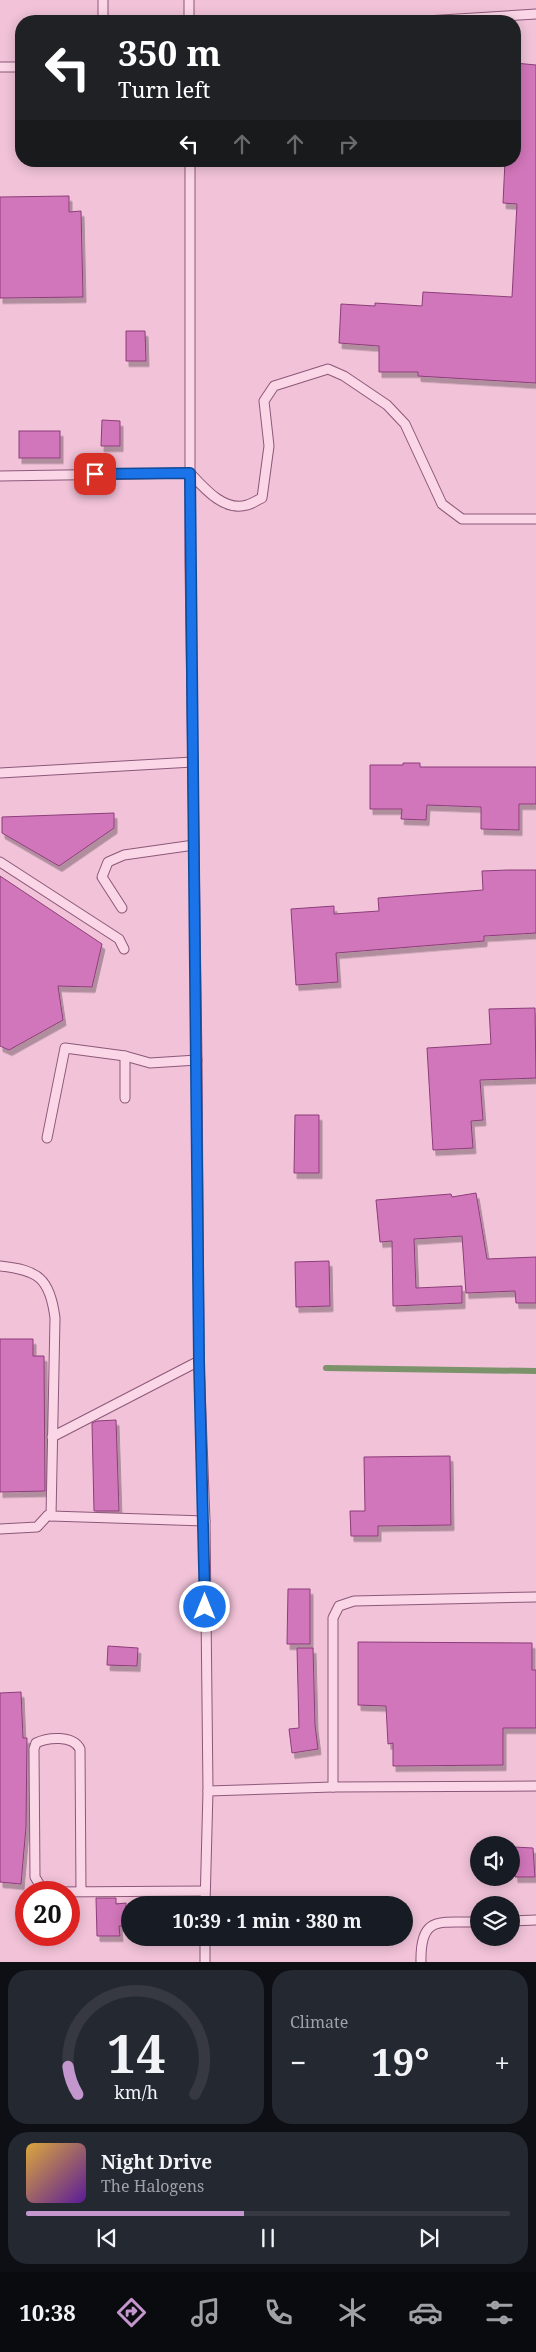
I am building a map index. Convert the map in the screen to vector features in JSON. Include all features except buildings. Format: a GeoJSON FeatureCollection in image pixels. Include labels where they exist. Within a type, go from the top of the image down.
{"type":"FeatureCollection","features":[{"type":"Feature","properties":{"kind":"lane"},"geometry":{"type":"LineString","coordinates":[[103,0],[104,15]]}},
{"type":"Feature","properties":{"kind":"lane"},"geometry":{"type":"LineString","coordinates":[[189,0],[189,15]]}},
{"type":"Feature","properties":{"kind":"lane"},"geometry":{"type":"LineString","coordinates":[[520,15],[536,14]]}},
{"type":"Feature","properties":{"kind":"lane"},"geometry":{"type":"LineString","coordinates":[[0,67],[15,67]]}},
{"type":"Feature","properties":{"kind":"lane"},"geometry":{"type":"LineString","coordinates":[[190,167],[190,473],[199,1361],[205,1520],[208,1791],[204,1896]]}},
{"type":"Feature","properties":{"kind":"lane"},"geometry":{"type":"LineString","coordinates":[[0,476],[190,473],[209,493],[231,506],[247,506],[262,498],[269,446],[264,401],[274,386],[328,368],[344,376],[387,405],[405,424],[442,504],[462,519],[536,519]]}},
{"type":"Feature","properties":{"kind":"lane"},"geometry":{"type":"LineString","coordinates":[[0,773],[193,762]]}},
{"type":"Feature","properties":{"kind":"lane"},"geometry":{"type":"LineString","coordinates":[[122,908],[102,877],[108,862],[124,855],[194,845]]}},
{"type":"Feature","properties":{"kind":"lane"},"geometry":{"type":"LineString","coordinates":[[0,862],[119,939],[124,949]]}},
{"type":"Feature","properties":{"kind":"lane"},"geometry":{"type":"LineString","coordinates":[[47,1138],[65,1048],[125,1056],[150,1063],[197,1060]]}},
{"type":"Feature","properties":{"kind":"lane"},"geometry":{"type":"LineString","coordinates":[[125,1056],[125,1098]]}},
{"type":"Feature","properties":{"kind":"lane"},"geometry":{"type":"LineString","coordinates":[[0,1266],[25,1269],[42,1280],[52,1295],[55,1318],[51,1516]]}},
{"type":"Feature","properties":{"kind":"lane"},"geometry":{"type":"LineString","coordinates":[[52,1437],[199,1361]]}},
{"type":"Feature","properties":{"kind":"lane"},"geometry":{"type":"LineString","coordinates":[[0,1529],[37,1526],[48,1515],[205,1520]]}},
{"type":"Feature","properties":{"kind":"lane"},"geometry":{"type":"LineString","coordinates":[[332,1787],[332,1618],[339,1606],[354,1601],[536,1597]]}},
{"type":"Feature","properties":{"kind":"lane"},"geometry":{"type":"LineString","coordinates":[[81,1892],[80,1749],[77,1742],[71,1739],[43,1739],[36,1743],[34,1749],[35,1877],[40,1887],[53,1892],[81,1892],[204,1891]]}},
{"type":"Feature","properties":{"kind":"lane"},"geometry":{"type":"LineString","coordinates":[[208,1791],[332,1787],[536,1786]]}},
{"type":"Feature","properties":{"kind":"lane"},"geometry":{"type":"LineString","coordinates":[[520,1921],[536,1920]]}},
{"type":"Feature","properties":{"kind":"lane"},"geometry":{"type":"LineString","coordinates":[[421,1962],[422,1937],[432,1925],[442,1922],[470,1922]]}},
{"type":"Feature","properties":{"kind":"lane"},"geometry":{"type":"LineString","coordinates":[[205,1946],[205,1962]]}},
{"type":"Feature","properties":{"kind":"waterway"},"geometry":{"type":"LineString","coordinates":[[326,1368],[536,1371]]}},
{"type":"Feature","properties":{"kind":"route"},"geometry":{"type":"LineString","coordinates":[[95,474],[190,473],[199,1361],[205,1520],[205,1607]]}}]}
